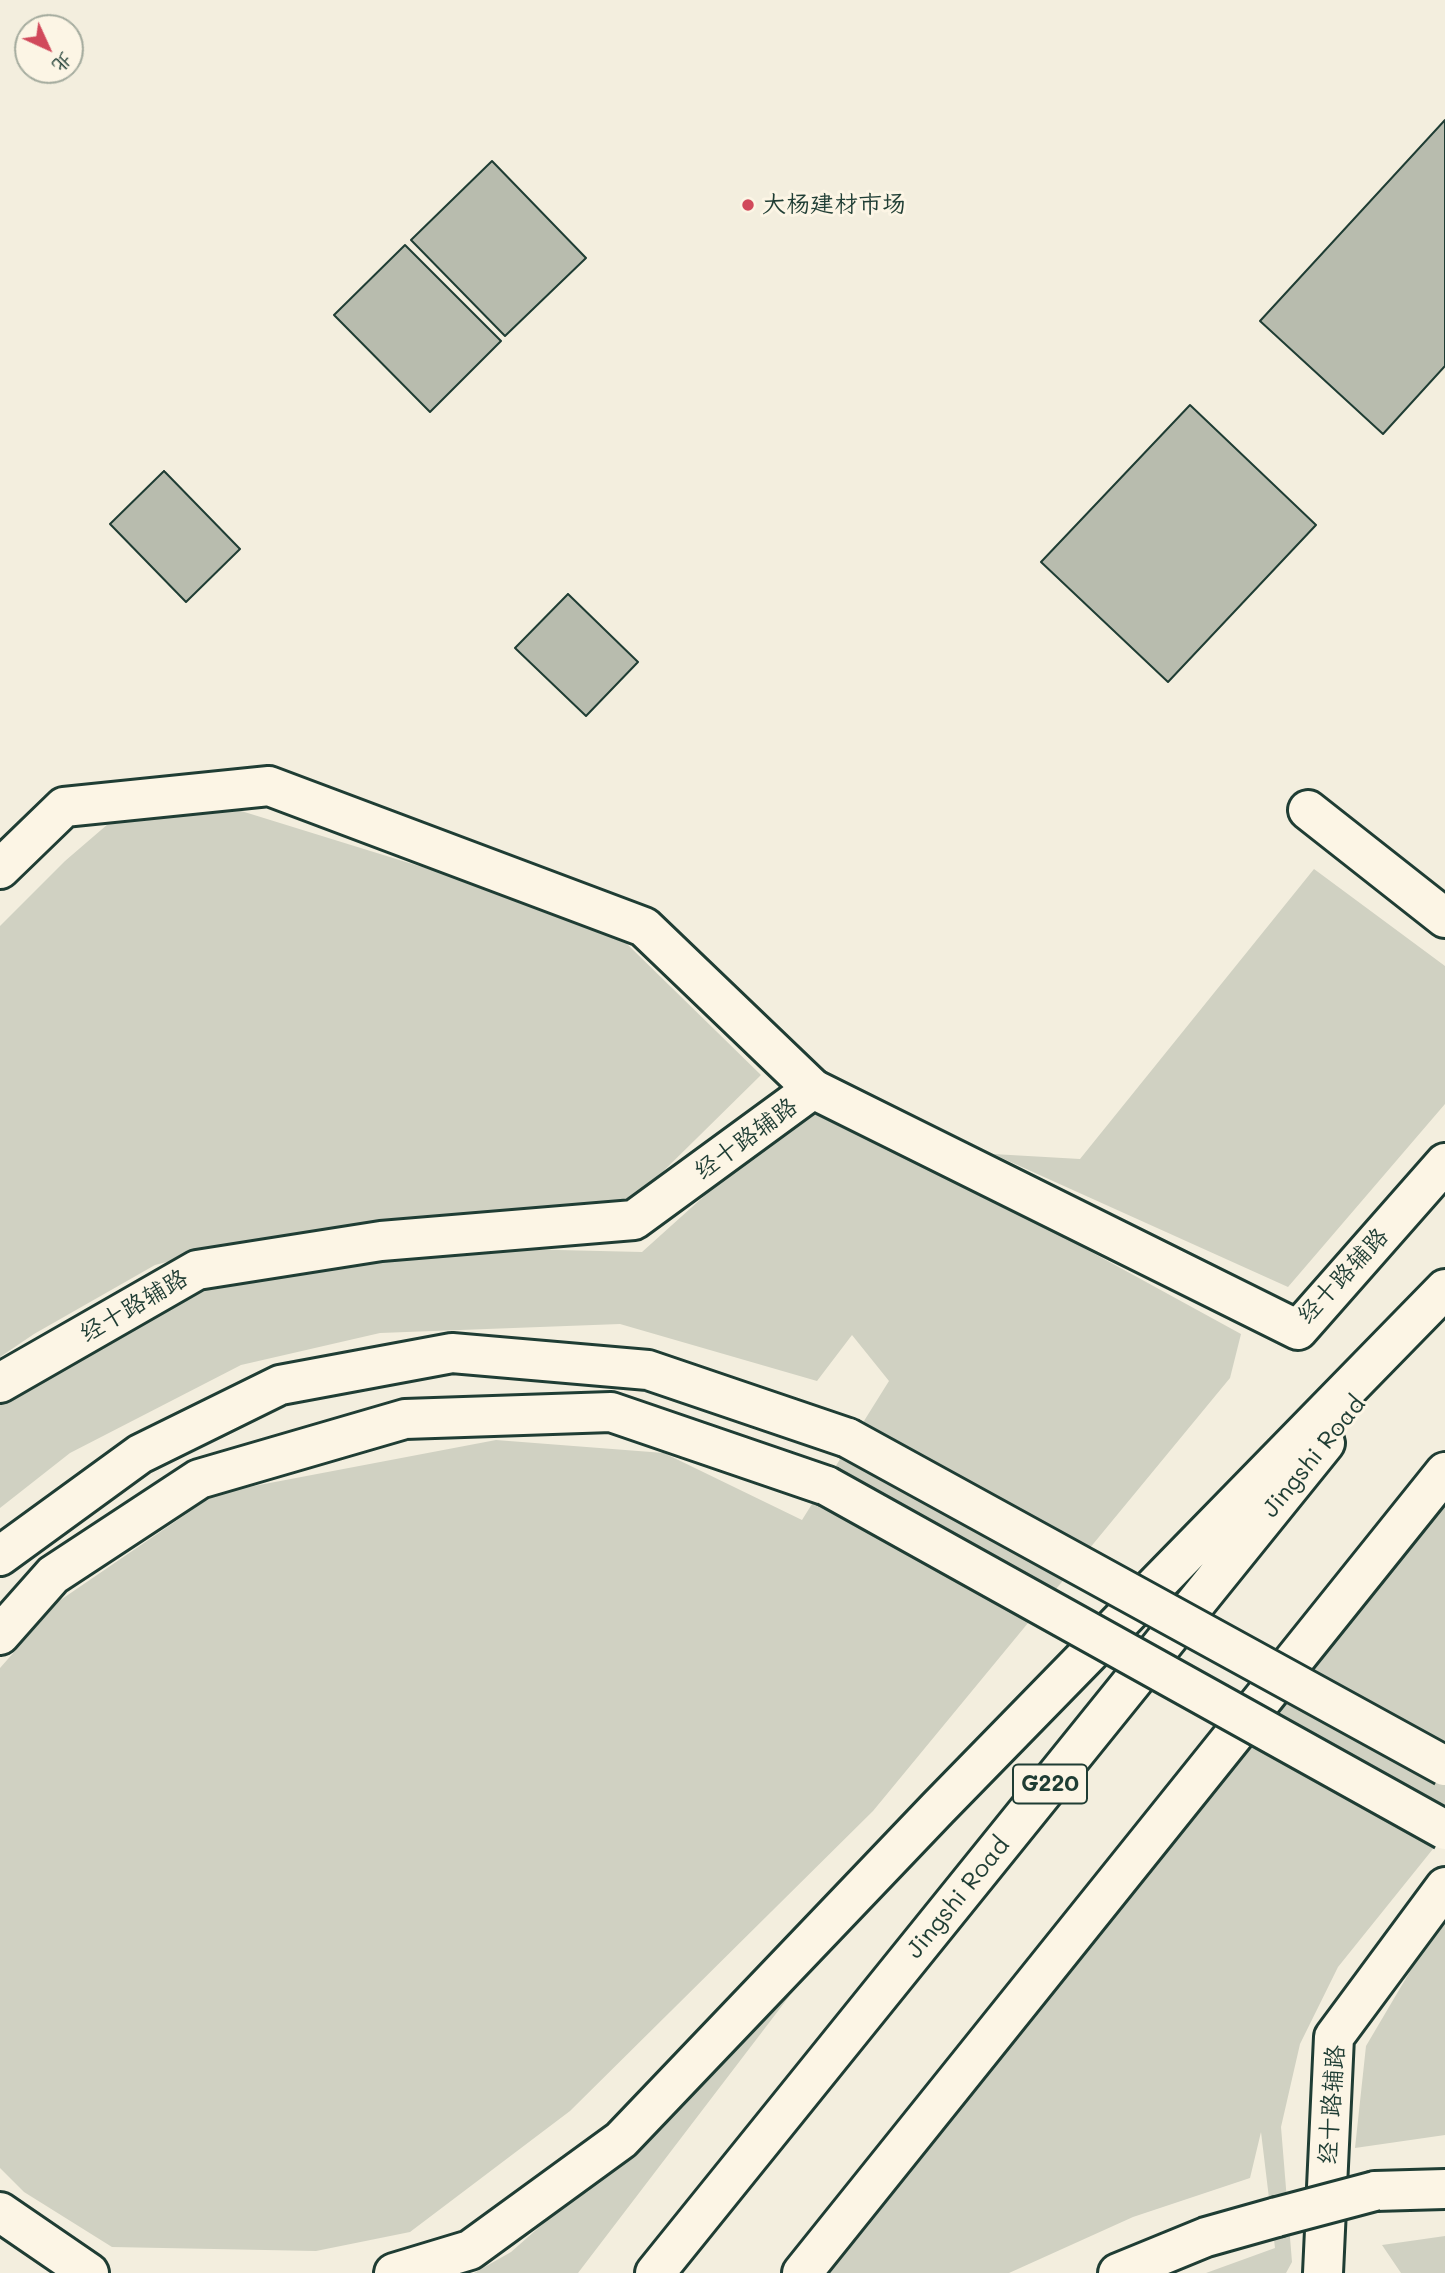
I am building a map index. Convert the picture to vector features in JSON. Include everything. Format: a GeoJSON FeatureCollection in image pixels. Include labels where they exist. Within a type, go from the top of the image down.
{"type":"FeatureCollection","features":[{"type":"Feature","properties":{"kind":"main road"},"geometry":{"type":"LineString","coordinates":[[0,869],[64,807],[269,786],[644,927],[813,1089]]}},
{"type":"Feature","properties":{"kind":"main road"},"geometry":{"type":"LineString","coordinates":[[1308,810],[1445,918]]}},
{"type":"Feature","properties":{"kind":"main road","name":"经十路辅路"},"geometry":{"type":"LineString","coordinates":[[0,1383],[197,1270],[381,1241],[634,1220],[813,1089],[1298,1329],[1445,1163]]}},
{"type":"Feature","properties":{"kind":"main road"},"geometry":{"type":"LineString","coordinates":[[394,2273],[470,2250],[621,2140],[957,1788],[1445,1289]]}},
{"type":"Feature","properties":{"kind":"main road","name":"Jingshi Road"},"geometry":{"type":"LineString","coordinates":[[655,2273],[1445,1294]]}},
{"type":"Feature","properties":{"kind":"main road"},"geometry":{"type":"LineString","coordinates":[[0,1556],[140,1454],[280,1385],[452,1353],[648,1370],[848,1438],[1445,1766]]}},
{"type":"Feature","properties":{"kind":"main road"},"geometry":{"type":"LineString","coordinates":[[0,1635],[53,1575],[199,1479],[405,1419],[611,1412],[827,1486],[1445,1830]]}},
{"type":"Feature","properties":{"kind":"main road"},"geometry":{"type":"LineString","coordinates":[[802,2273],[1445,1472]]}},
{"type":"Feature","properties":{"kind":"main road","name":"经十路辅路"},"geometry":{"type":"LineString","coordinates":[[1322,2273],[1334,2037],[1445,1887]]}},
{"type":"Feature","properties":{"kind":"main road"},"geometry":{"type":"LineString","coordinates":[[1118,2273],[1206,2237],[1375,2191],[1445,2189]]}},
{"type":"Feature","properties":{"kind":"main road"},"geometry":{"type":"LineString","coordinates":[[0,2212],[89,2273]]}},
{"type":"Feature","properties":{"kind":"shaded area"},"geometry":{"type":"Polygon","coordinates":[[[238,810],[435,871],[626,943],[761,1075],[631,1203],[221,1248],[155,1265],[34,1334],[0,1357],[0,926],[65,861],[108,824],[238,810]]]}},
{"type":"Feature","properties":{"kind":"shaded area"},"geometry":{"type":"Polygon","coordinates":[[[1314,869],[1445,966],[1445,1104],[1288,1287],[993,1154],[1080,1159],[1314,869]]]}},
{"type":"Feature","properties":{"kind":"shaded area"},"geometry":{"type":"Polygon","coordinates":[[[812,1099],[1241,1334],[1230,1378],[873,1811],[570,2111],[410,2232],[316,2251],[112,2247],[24,2192],[0,2168],[0,1668],[59,1601],[217,1493],[496,1440],[664,1453],[802,1520],[889,1381],[852,1335],[817,1381],[620,1324],[380,1333],[241,1365],[70,1453],[0,1508],[0,1400],[223,1276],[475,1248],[642,1252],[812,1099]]]}},
{"type":"Feature","properties":{"kind":"shaded area"},"geometry":{"type":"Polygon","coordinates":[[[1445,1490],[1445,1834],[1338,1967],[1300,2044],[1281,2127],[1292,2262],[1286,2273],[1206,2273],[1275,2248],[1261,2132],[1250,2178],[1133,2217],[1009,2273],[824,2273],[1445,1490]]]}},
{"type":"Feature","properties":{"kind":"shaded area"},"geometry":{"type":"Polygon","coordinates":[[[1445,1912],[1445,2135],[1355,2148],[1366,2046],[1445,1912]]]}},
{"type":"Feature","properties":{"kind":"shaded area"},"geometry":{"type":"Polygon","coordinates":[[[820,1956],[578,2273],[474,2273],[511,2252],[622,2154],[820,1956]]]}},
{"type":"Feature","properties":{"kind":"shaded area"},"geometry":{"type":"Polygon","coordinates":[[[1445,2236],[1445,2273],[1401,2273],[1382,2245],[1445,2236]]]}},
{"type":"Feature","properties":{"kind":"building"},"geometry":{"type":"Polygon","coordinates":[[[1445,120],[1445,366],[1383,434],[1260,321],[1445,120]]]}},
{"type":"Feature","properties":{"kind":"building"},"geometry":{"type":"Polygon","coordinates":[[[492,161],[586,258],[505,336],[411,240],[492,161]]]}},
{"type":"Feature","properties":{"kind":"building"},"geometry":{"type":"Polygon","coordinates":[[[405,245],[501,341],[430,412],[334,315],[405,245]]]}},
{"type":"Feature","properties":{"kind":"building"},"geometry":{"type":"Polygon","coordinates":[[[1190,405],[1316,525],[1168,682],[1041,562],[1190,405]]]}},
{"type":"Feature","properties":{"kind":"building"},"geometry":{"type":"Polygon","coordinates":[[[164,471],[240,549],[186,602],[110,524],[164,471]]]}},
{"type":"Feature","properties":{"kind":"building"},"geometry":{"type":"Polygon","coordinates":[[[568,594],[638,662],[586,716],[515,648],[568,594]]]}},
{"type":"Feature","properties":{"kind":"place","name":"大杨建材市场"},"geometry":{"type":"Point","coordinates":[748,205]}}]}
